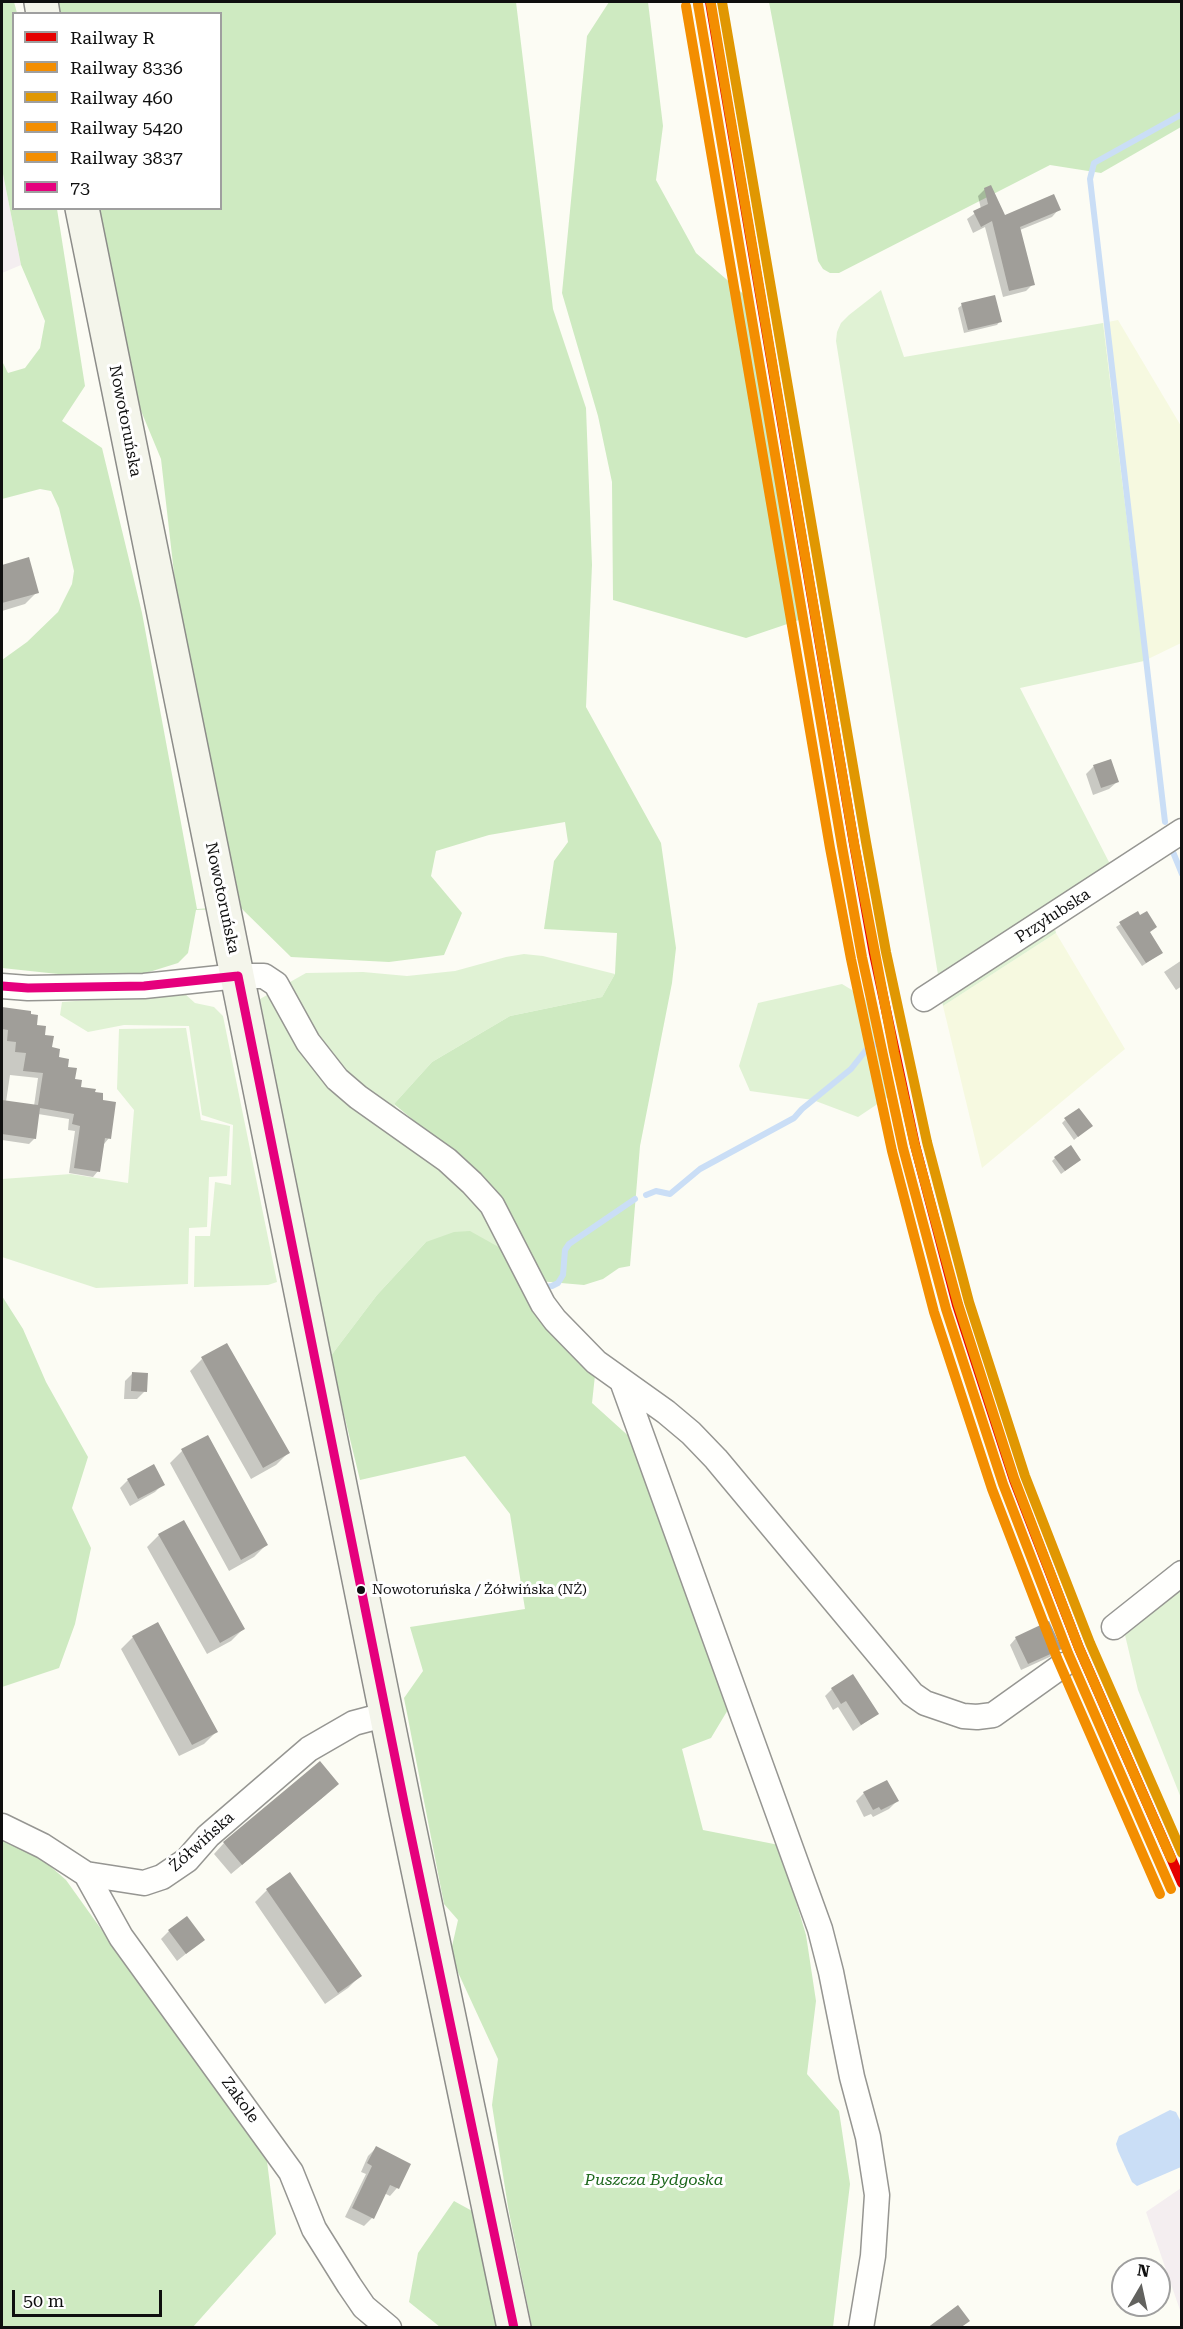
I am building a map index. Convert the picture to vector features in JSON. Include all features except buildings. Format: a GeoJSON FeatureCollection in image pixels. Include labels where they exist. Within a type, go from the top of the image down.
{"type":"FeatureCollection","features":[{"type":"Feature","properties":{"kind":"main road","name":"Nowotoruńska"},"geometry":{"type":"LineString","coordinates":[[82,210],[514,2328]]}},
{"type":"Feature","properties":{"kind":"street","name":"Przyłubska"},"geometry":{"type":"LineString","coordinates":[[924,999],[1182,831]]}},
{"type":"Feature","properties":{"kind":"street"},"geometry":{"type":"LineString","coordinates":[[2,986],[28,988],[144,986],[238,976],[264,976],[276,984],[308,1042],[337,1079],[358,1097],[447,1160],[492,1205],[543,1304],[555,1320],[596,1362],[666,1412],[691,1433],[716,1459],[912,1694],[925,1703],[963,1716],[993,1715],[1063,1665]]}},
{"type":"Feature","properties":{"kind":"street"},"geometry":{"type":"LineString","coordinates":[[622,1381],[820,1929],[831,1972],[852,2078],[868,2137],[877,2195],[873,2256],[861,2328]]}},
{"type":"Feature","properties":{"kind":"street"},"geometry":{"type":"LineString","coordinates":[[1114,1627],[1182,1574]]}},
{"type":"Feature","properties":{"kind":"street","name":"Żółwińska"},"geometry":{"type":"LineString","coordinates":[[2,1826],[43,1846],[86,1874],[144,1883],[162,1877],[187,1860],[208,1836],[309,1749],[354,1723],[388,1714]]}},
{"type":"Feature","properties":{"kind":"street","name":"Zakole"},"geometry":{"type":"LineString","coordinates":[[86,1874],[122,1937],[291,2172],[314,2229],[364,2307],[389,2328]]}},
{"type":"Feature","properties":{"kind":"shaded area"},"geometry":{"type":"Polygon","coordinates":[[[2,169],[21,265],[2,273],[2,169]]]}},
{"type":"Feature","properties":{"kind":"shaded area"},"geometry":{"type":"Polygon","coordinates":[[[1181,2188],[1181,2313],[1171,2284],[1171,2257],[1162,2257],[1146,2212],[1181,2188]]]}},
{"type":"Feature","properties":{"kind":"green space"},"geometry":{"type":"Polygon","coordinates":[[[2,2],[14,2],[17,12],[12,12],[12,210],[57,210],[85,386],[62,421],[102,448],[142,613],[197,909],[241,906],[178,608],[161,459],[127,377],[94,210],[222,210],[222,12],[57,12],[55,2],[516,2],[553,309],[586,408],[592,565],[586,707],[661,843],[676,948],[672,983],[640,1146],[630,1266],[619,1268],[603,1279],[584,1285],[538,1281],[478,1174],[394,1104],[432,1062],[510,1016],[602,997],[615,974],[617,933],[544,929],[554,861],[568,842],[565,822],[489,835],[436,851],[431,876],[462,913],[444,955],[389,962],[291,957],[241,908],[196,910],[188,953],[178,963],[146,973],[58,974],[2,968],[2,660],[27,642],[58,612],[72,584],[74,571],[59,508],[51,491],[40,489],[2,499],[2,361],[8,373],[25,368],[40,348],[45,321],[21,265],[2,169],[2,2]]]}},
{"type":"Feature","properties":{"kind":"green space"},"geometry":{"type":"Polygon","coordinates":[[[609,2],[648,2],[663,126],[656,180],[696,253],[748,298],[799,620],[746,638],[613,600],[612,482],[598,416],[562,293],[587,36],[609,2]]]}},
{"type":"Feature","properties":{"kind":"green space"},"geometry":{"type":"Polygon","coordinates":[[[769,2],[1181,2],[1181,127],[1101,173],[1050,165],[839,273],[830,273],[823,269],[818,261],[769,2]]]}},
{"type":"Feature","properties":{"kind":"green space"},"geometry":{"type":"Polygon","coordinates":[[[881,290],[904,357],[1103,323],[1144,661],[1020,688],[1111,866],[1050,908],[1056,933],[943,1006],[836,341],[841,323],[881,290]]]}},
{"type":"Feature","properties":{"kind":"green space"},"geometry":{"type":"Polygon","coordinates":[[[1118,320],[1181,426],[1181,643],[1144,661],[1103,323],[1118,320]]]}},
{"type":"Feature","properties":{"kind":"green space"},"geometry":{"type":"Polygon","coordinates":[[[1056,933],[1125,1049],[982,1168],[943,1006],[1056,933]]]}},
{"type":"Feature","properties":{"kind":"green space"},"geometry":{"type":"Polygon","coordinates":[[[524,954],[543,956],[615,974],[602,997],[510,1016],[432,1062],[394,1104],[417,1139],[472,1183],[511,1254],[426,1242],[377,1295],[330,1357],[260,999],[306,973],[363,972],[407,976],[455,971],[524,954]]]}},
{"type":"Feature","properties":{"kind":"green space"},"geometry":{"type":"Polygon","coordinates":[[[842,984],[865,998],[879,1042],[891,1095],[858,1117],[813,1100],[750,1091],[739,1066],[758,1003],[842,984]]]}},
{"type":"Feature","properties":{"kind":"green space"},"geometry":{"type":"Polygon","coordinates":[[[184,993],[195,1003],[214,1007],[223,1016],[277,1282],[268,1285],[194,1287],[195,1236],[210,1236],[215,1182],[231,1185],[233,1125],[202,1115],[189,1026],[124,1025],[88,1032],[60,1015],[62,1002],[184,993]]]}},
{"type":"Feature","properties":{"kind":"green space"},"geometry":{"type":"Polygon","coordinates":[[[186,1028],[201,1120],[230,1126],[227,1176],[209,1177],[207,1227],[189,1228],[188,1284],[96,1288],[2,1257],[2,1179],[71,1174],[128,1183],[134,1110],[117,1089],[119,1029],[186,1028]]]}},
{"type":"Feature","properties":{"kind":"green space","name":"Puszcza Bydgoska"},"geometry":{"type":"Polygon","coordinates":[[[470,1231],[511,1254],[596,1366],[592,1403],[633,1440],[729,1708],[711,1738],[682,1749],[703,1830],[779,1845],[806,1935],[816,2001],[807,2074],[839,2111],[850,2184],[833,2327],[532,2327],[508,2207],[492,2105],[498,2059],[450,1955],[458,1920],[444,1904],[404,1698],[423,1671],[410,1627],[525,1609],[510,1514],[465,1456],[360,1480],[330,1357],[377,1295],[426,1242],[454,1232],[470,1231]]]}},
{"type":"Feature","properties":{"kind":"green space"},"geometry":{"type":"Polygon","coordinates":[[[2,1296],[23,1329],[46,1382],[88,1457],[72,1508],[91,1548],[75,1624],[59,1668],[2,1687],[2,1296]]]}},
{"type":"Feature","properties":{"kind":"green space"},"geometry":{"type":"Polygon","coordinates":[[[1181,1589],[1181,1798],[1138,1690],[1125,1635],[1181,1589]]]}},
{"type":"Feature","properties":{"kind":"green space"},"geometry":{"type":"Polygon","coordinates":[[[2,1839],[42,1859],[66,1880],[267,2161],[276,2234],[193,2327],[2,2328],[2,1839]]]}},
{"type":"Feature","properties":{"kind":"green space"},"geometry":{"type":"Polygon","coordinates":[[[454,2201],[474,2212],[497,2327],[440,2327],[409,2302],[418,2253],[454,2201]]]}},
{"type":"Feature","properties":{"kind":"water"},"geometry":{"type":"Polygon","coordinates":[[[1170,2110],[1176,2112],[1181,2122],[1181,2167],[1137,2186],[1132,2182],[1118,2151],[1116,2144],[1119,2136],[1170,2110]]]}},
{"type":"Feature","properties":{"kind":"waterway"},"geometry":{"type":"LineString","coordinates":[[1165,822],[1090,179],[1094,163],[1182,114]]}},
{"type":"Feature","properties":{"kind":"waterway"},"geometry":{"type":"LineString","coordinates":[[1173,852],[1182,874]]}},
{"type":"Feature","properties":{"kind":"waterway"},"geometry":{"type":"LineString","coordinates":[[646,1195],[656,1191],[670,1194],[700,1169],[794,1118],[851,1069],[866,1050],[879,1042]]}},
{"type":"Feature","properties":{"kind":"waterway"},"geometry":{"type":"LineString","coordinates":[[541,1288],[558,1283],[563,1275],[565,1250],[569,1244],[635,1199]]}},
{"type":"Feature","properties":{"kind":"railway"},"geometry":{"type":"LineString","coordinates":[[695,2],[696,9]]}},
{"type":"Feature","properties":{"kind":"rail line","name":"R"},"geometry":{"type":"LineString","coordinates":[[710,2],[854,844],[874,954],[915,1145],[957,1305],[1014,1480],[1079,1648],[1182,1883]]}},
{"type":"Feature","properties":{"kind":"rail line","name":"460"},"geometry":{"type":"LineString","coordinates":[[722,2],[866,842],[886,952],[927,1142],[969,1302],[1025,1476],[1090,1643],[1182,1853]]}},
{"type":"Feature","properties":{"kind":"rail line","name":"8336"},"geometry":{"type":"LineString","coordinates":[[698,4],[842,846],[862,957],[903,1148],[946,1309],[1003,1484],[1068,1653],[1171,1889]]}},
{"type":"Feature","properties":{"kind":"rail line","name":"3837"},"geometry":{"type":"LineString","coordinates":[[711,4],[854,843],[894,1052],[914,1142],[958,1304],[1014,1478],[1079,1648],[1171,1858]]}},
{"type":"Feature","properties":{"kind":"rail line","name":"5420"},"geometry":{"type":"LineString","coordinates":[[686,6],[830,848],[892,1151],[934,1312],[992,1489],[1057,1658],[1160,1894]]}},
{"type":"Feature","properties":{"kind":"transit line","name":"73"},"geometry":{"type":"LineString","coordinates":[[238,976],[406,1812],[514,2328]]}},
{"type":"Feature","properties":{"kind":"transit line","name":"73"},"geometry":{"type":"LineString","coordinates":[[2,986],[28,988],[144,986],[238,976]]}},
{"type":"Feature","properties":{"kind":"place","name":"Nowotoruńska / Żółwińska (NŻ)"},"geometry":{"type":"Point","coordinates":[361,1590]}}]}
